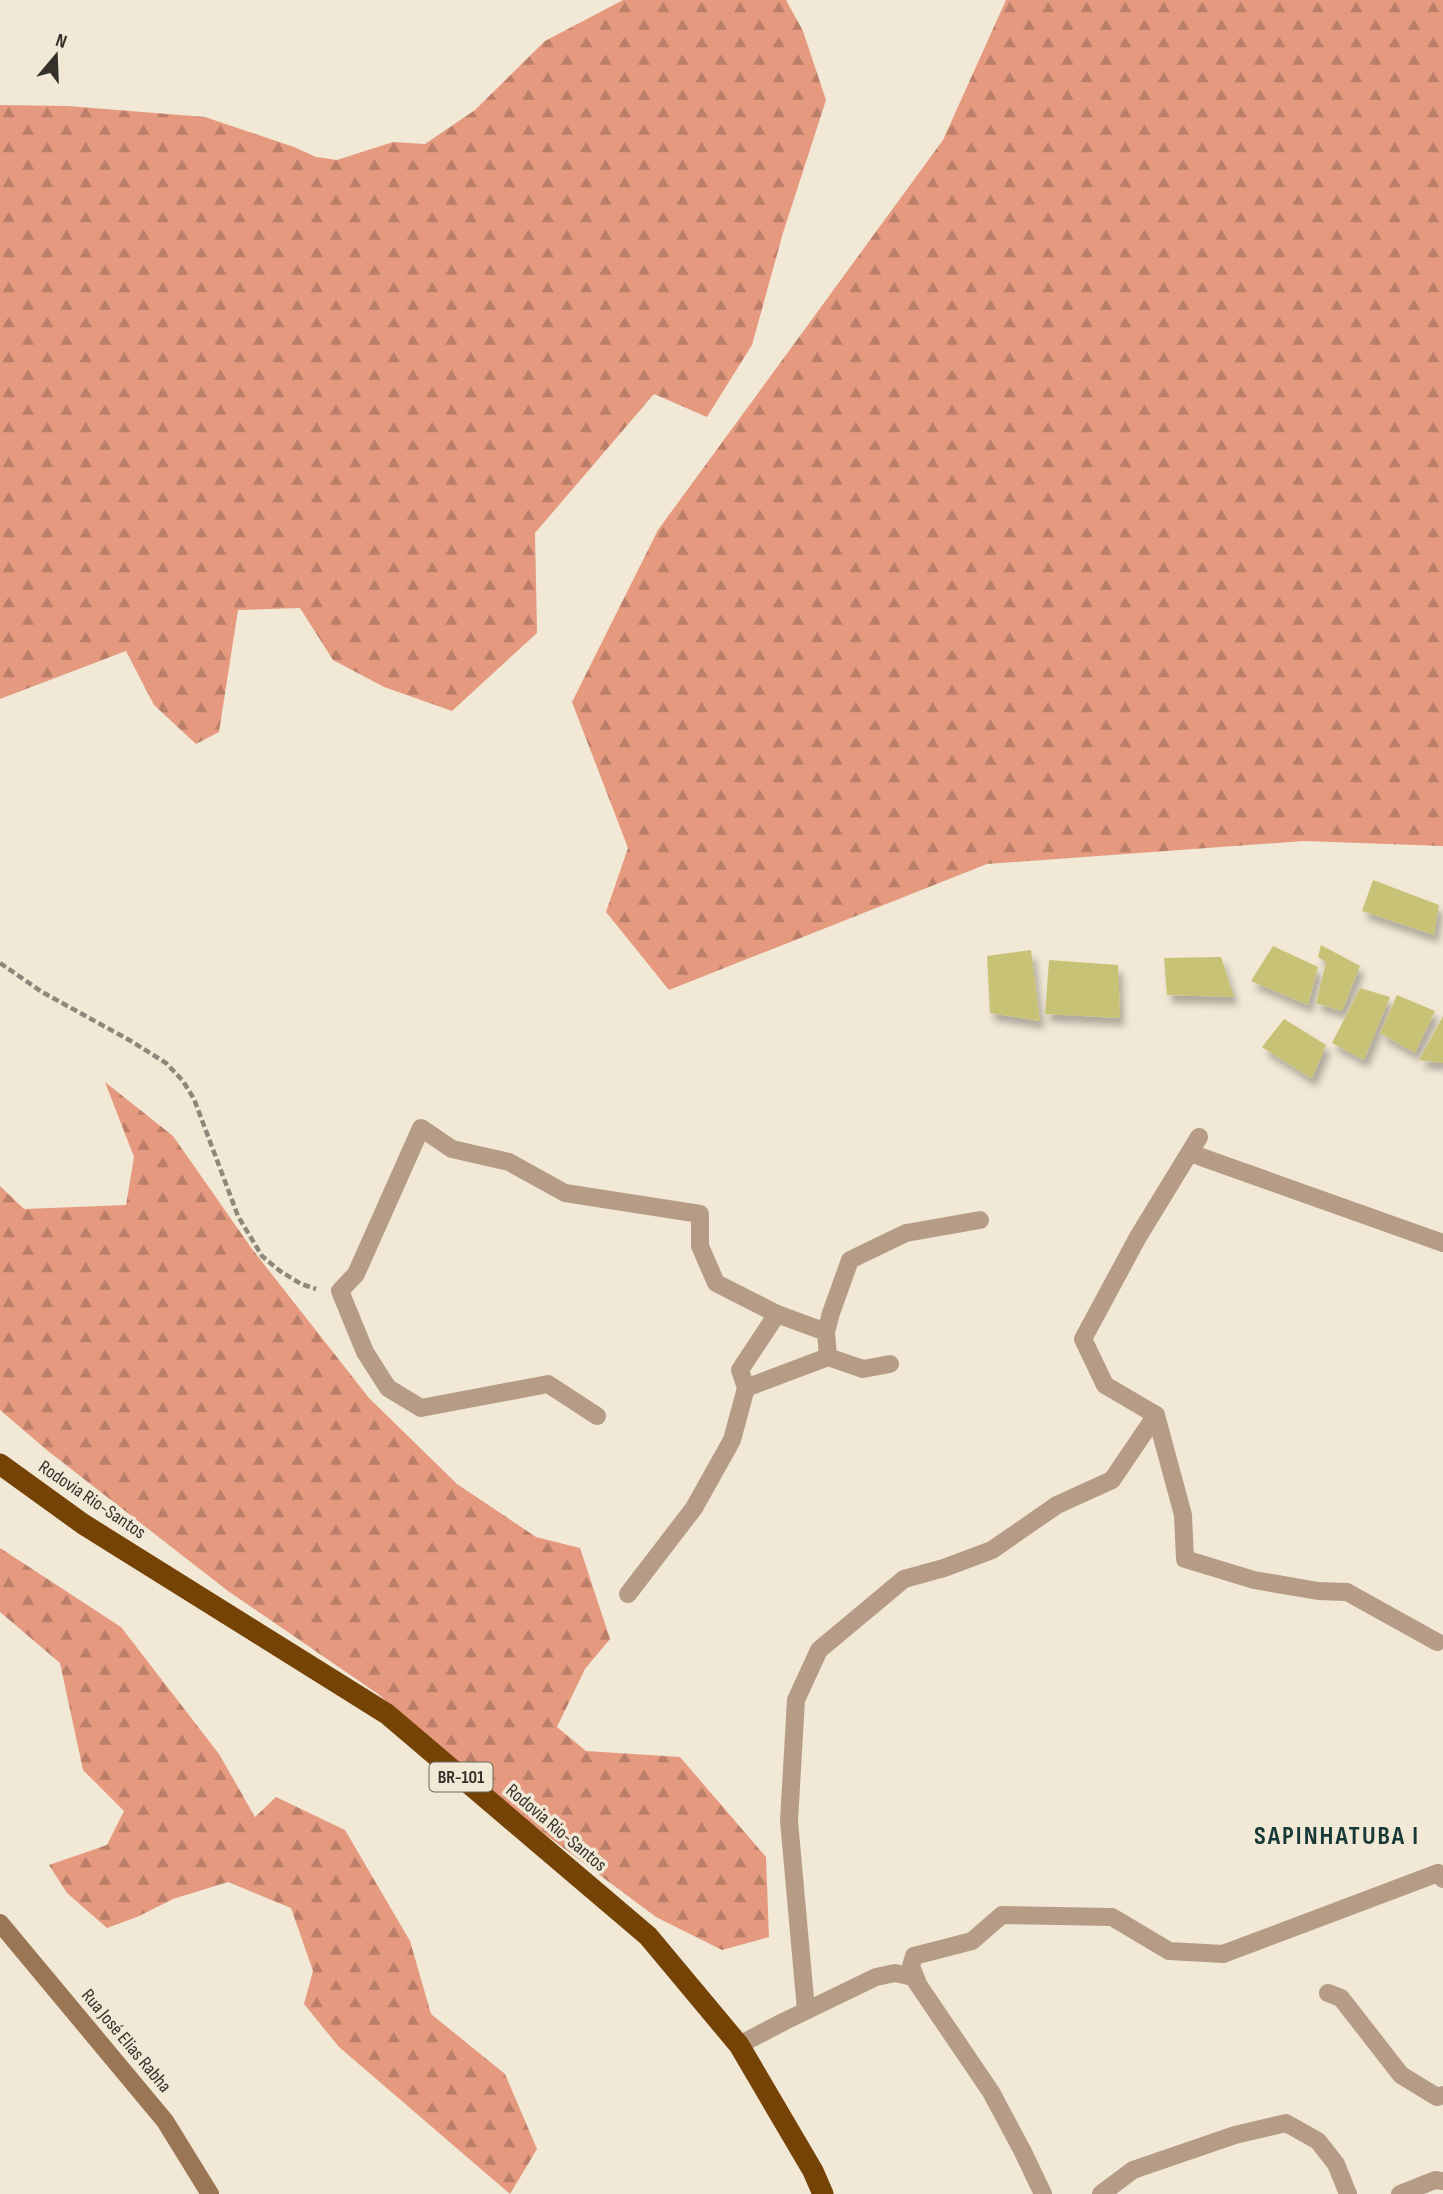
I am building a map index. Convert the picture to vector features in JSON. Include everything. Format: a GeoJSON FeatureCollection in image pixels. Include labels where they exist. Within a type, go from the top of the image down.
{"type":"FeatureCollection","features":[{"type":"Feature","properties":{"kind":"highway","name":"Rodovia Rio-Santos"},"geometry":{"type":"LineString","coordinates":[[0,1464],[83,1524],[387,1714],[648,1936],[739,2045],[813,2171],[823,2194]]}},
{"type":"Feature","properties":{"kind":"street"},"geometry":{"type":"LineString","coordinates":[[597,1416],[548,1384],[421,1408],[388,1388],[365,1352],[340,1292],[356,1274],[421,1128],[452,1149],[509,1162],[565,1194],[700,1214],[700,1246],[716,1283],[777,1314],[826,1332]]}},
{"type":"Feature","properties":{"kind":"street"},"geometry":{"type":"LineString","coordinates":[[1199,1136],[1138,1237],[1083,1339],[1105,1385],[1156,1415],[1183,1515],[1185,1559],[1254,1580],[1318,1591],[1347,1592],[1437,1642]]}},
{"type":"Feature","properties":{"kind":"street"},"geometry":{"type":"LineString","coordinates":[[1189,1153],[1443,1243]]}},
{"type":"Feature","properties":{"kind":"street"},"geometry":{"type":"LineString","coordinates":[[828,1357],[826,1332],[850,1260],[906,1233],[980,1220]]}},
{"type":"Feature","properties":{"kind":"street"},"geometry":{"type":"LineString","coordinates":[[628,1594],[700,1497],[732,1440],[746,1388],[740,1370],[777,1314]]}},
{"type":"Feature","properties":{"kind":"street"},"geometry":{"type":"LineString","coordinates":[[746,1388],[828,1357],[863,1369],[890,1364]]}},
{"type":"Feature","properties":{"kind":"street"},"geometry":{"type":"LineString","coordinates":[[806,2010],[789,1821],[796,1700],[819,1650],[904,1579],[992,1550],[1057,1505],[1112,1480],[1156,1415]]}},
{"type":"Feature","properties":{"kind":"street"},"geometry":{"type":"LineString","coordinates":[[1043,2194],[991,2092],[917,1981],[911,1966],[914,1956],[972,1941],[1002,1915],[1112,1917],[1169,1951],[1223,1954],[1437,1873],[1443,1879]]}},
{"type":"Feature","properties":{"kind":"street","name":"Rua José Elias Rabha"},"geometry":{"type":"LineString","coordinates":[[0,1923],[165,2121],[210,2194]]}},
{"type":"Feature","properties":{"kind":"street"},"geometry":{"type":"LineString","coordinates":[[739,2045],[876,1977],[895,1973],[908,1974],[917,1981]]}},
{"type":"Feature","properties":{"kind":"street"},"geometry":{"type":"LineString","coordinates":[[1328,1993],[1341,1998],[1401,2075],[1437,2097],[1443,2095]]}},
{"type":"Feature","properties":{"kind":"street"},"geometry":{"type":"LineString","coordinates":[[1101,2194],[1133,2170],[1235,2135],[1286,2123],[1318,2141],[1336,2164],[1348,2194]]}},
{"type":"Feature","properties":{"kind":"street"},"geometry":{"type":"LineString","coordinates":[[1400,2194],[1435,2180],[1443,2181]]}},
{"type":"Feature","properties":{"kind":"path"},"geometry":{"type":"LineString","coordinates":[[0,963],[42,992],[166,1063],[183,1081],[194,1100],[238,1216],[262,1255],[300,1284],[340,1292]]}},
{"type":"Feature","properties":{"kind":"green space"},"geometry":{"type":"Polygon","coordinates":[[[623,0],[786,0],[803,31],[826,100],[783,233],[752,345],[707,417],[654,394],[535,533],[537,633],[452,711],[384,687],[333,660],[300,608],[238,610],[219,732],[196,744],[154,705],[126,651],[0,699],[0,105],[68,106],[205,117],[316,157],[337,160],[393,142],[425,144],[475,110],[545,41],[623,0]]]}},
{"type":"Feature","properties":{"kind":"green space"},"geometry":{"type":"Polygon","coordinates":[[[1006,0],[1443,0],[1443,846],[1304,841],[987,864],[669,990],[606,912],[628,848],[572,702],[658,530],[943,140],[1006,0]]]}},
{"type":"Feature","properties":{"kind":"green space"},"geometry":{"type":"Polygon","coordinates":[[[105,1082],[173,1136],[252,1249],[369,1398],[457,1484],[536,1537],[580,1548],[610,1639],[585,1669],[557,1727],[586,1751],[680,1757],[766,1857],[769,1937],[722,1950],[656,1917],[530,1823],[378,1694],[228,1591],[48,1451],[0,1410],[0,1186],[24,1209],[126,1205],[134,1157],[105,1082]]]}},
{"type":"Feature","properties":{"kind":"green space"},"geometry":{"type":"Polygon","coordinates":[[[0,1548],[121,1627],[219,1754],[255,1817],[276,1797],[345,1830],[410,1941],[431,2014],[505,2074],[537,2149],[510,2194],[339,2047],[304,2004],[313,1971],[291,1908],[228,1882],[173,1899],[107,1928],[67,1893],[49,1865],[107,1845],[124,1811],[83,1770],[60,1663],[0,1612],[0,1548]]]}},
{"type":"Feature","properties":{"kind":"building"},"geometry":{"type":"Polygon","coordinates":[[[1373,880],[1439,905],[1434,935],[1362,911],[1373,880]]]}},
{"type":"Feature","properties":{"kind":"building"},"geometry":{"type":"Polygon","coordinates":[[[1321,945],[1360,966],[1342,1011],[1316,1003],[1326,962],[1318,957],[1321,945]]]}},
{"type":"Feature","properties":{"kind":"building"},"geometry":{"type":"Polygon","coordinates":[[[1273,946],[1318,967],[1308,1005],[1251,981],[1273,946]]]}},
{"type":"Feature","properties":{"kind":"building"},"geometry":{"type":"Polygon","coordinates":[[[1031,950],[1040,1021],[990,1013],[987,956],[1031,950]]]}},
{"type":"Feature","properties":{"kind":"building"},"geometry":{"type":"Polygon","coordinates":[[[1221,957],[1234,997],[1167,995],[1164,958],[1221,957]]]}},
{"type":"Feature","properties":{"kind":"building"},"geometry":{"type":"Polygon","coordinates":[[[1049,960],[1118,965],[1120,1018],[1045,1014],[1049,960]]]}},
{"type":"Feature","properties":{"kind":"building"},"geometry":{"type":"Polygon","coordinates":[[[1360,988],[1390,997],[1364,1060],[1332,1043],[1360,988]]]}},
{"type":"Feature","properties":{"kind":"building"},"geometry":{"type":"Polygon","coordinates":[[[1397,995],[1435,1011],[1415,1053],[1380,1033],[1397,995]]]}},
{"type":"Feature","properties":{"kind":"building"},"geometry":{"type":"Polygon","coordinates":[[[1443,1016],[1443,1063],[1419,1060],[1443,1016]]]}},
{"type":"Feature","properties":{"kind":"building"},"geometry":{"type":"Polygon","coordinates":[[[1284,1019],[1326,1045],[1312,1079],[1262,1047],[1284,1019]]]}},
{"type":"Feature","properties":{"kind":"district","name":"SAPINHATUBA I"},"geometry":{"type":"Point","coordinates":[1337,1836]}}]}
